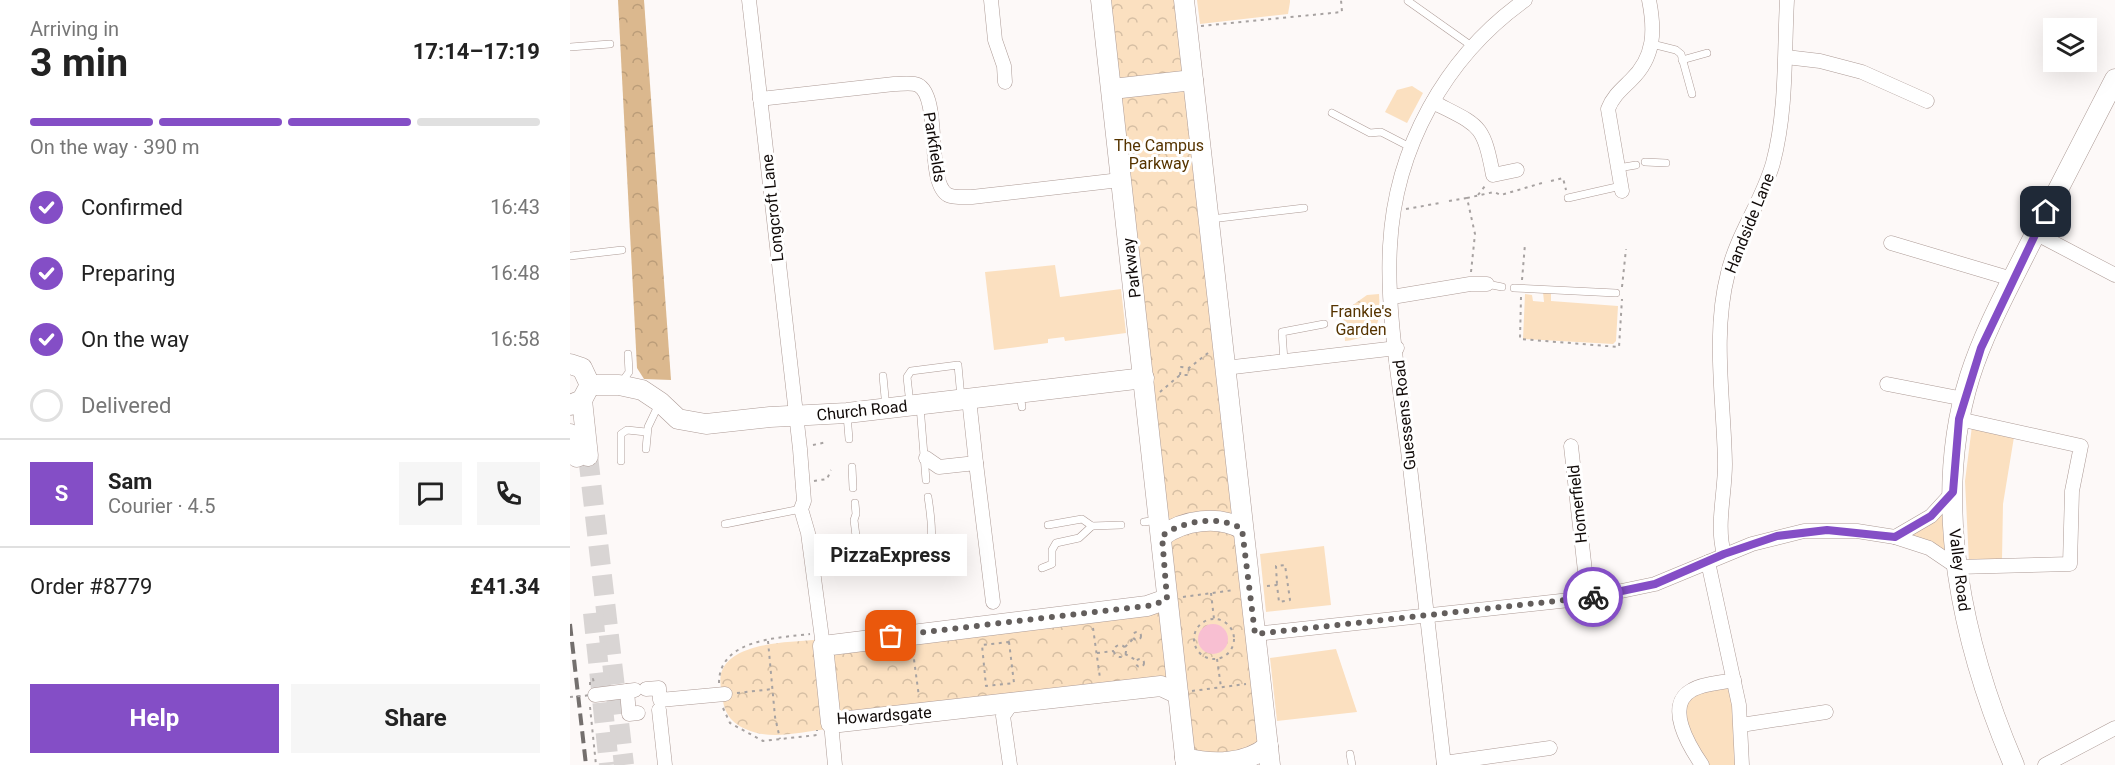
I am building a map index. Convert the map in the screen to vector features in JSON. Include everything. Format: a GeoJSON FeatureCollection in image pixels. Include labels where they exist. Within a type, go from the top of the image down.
{"type":"FeatureCollection","features":[{"type":"Feature","properties":{"kind":"street","name":"Longcroft Lane"},"geometry":{"type":"LineString","coordinates":[[749,0],[796,416],[804,501],[801,510],[808,533],[822,639]]}},
{"type":"Feature","properties":{"kind":"street"},"geometry":{"type":"LineString","coordinates":[[991,0],[995,40],[1004,66],[1005,82]]}},
{"type":"Feature","properties":{"kind":"street","name":"Parkway"},"geometry":{"type":"LineString","coordinates":[[1101,0],[1144,378],[1155,526],[1183,693],[1186,762],[1208,765],[1269,756],[1184,0]]}},
{"type":"Feature","properties":{"kind":"street","name":"Guessens Road"},"geometry":{"type":"LineString","coordinates":[[1441,764],[1397,348],[1390,246],[1394,211],[1410,147],[1433,102],[1443,84],[1473,47],[1502,18],[1525,0]]}},
{"type":"Feature","properties":{"kind":"street"},"geometry":{"type":"LineString","coordinates":[[1621,188],[1608,109],[1619,91],[1645,63],[1652,44],[1653,21],[1649,0]]}},
{"type":"Feature","properties":{"kind":"street","name":"Handside Lane"},"geometry":{"type":"LineString","coordinates":[[1724,554],[1720,532],[1725,472],[1720,338],[1723,301],[1737,243],[1772,164],[1782,112],[1787,0]]}},
{"type":"Feature","properties":{"kind":"street"},"geometry":{"type":"LineString","coordinates":[[1786,57],[1820,61],[1862,72],[1927,101]]}},
{"type":"Feature","properties":{"kind":"street","name":"Valley Road"},"geometry":{"type":"LineString","coordinates":[[2013,765],[1978,669],[1957,567],[1953,492],[1959,419],[1981,348],[2012,279],[2115,79]]}},
{"type":"Feature","properties":{"kind":"street"},"geometry":{"type":"LineString","coordinates":[[1112,89],[1193,80]]}},
{"type":"Feature","properties":{"kind":"street","name":"Parkfields"},"geometry":{"type":"LineString","coordinates":[[760,99],[894,84],[916,84],[924,90],[928,101],[936,169],[943,191],[950,196],[972,197],[1120,180]]}},
{"type":"Feature","properties":{"kind":"street"},"geometry":{"type":"LineString","coordinates":[[1433,102],[1480,129],[1486,141],[1493,175],[1517,170]]}},
{"type":"Feature","properties":{"kind":"street"},"geometry":{"type":"LineString","coordinates":[[2036,233],[2115,275]]}},
{"type":"Feature","properties":{"kind":"street"},"geometry":{"type":"LineString","coordinates":[[1891,243],[2012,279]]}},
{"type":"Feature","properties":{"kind":"street"},"geometry":{"type":"LineString","coordinates":[[1392,297],[1470,284],[1487,284]]}},
{"type":"Feature","properties":{"kind":"street"},"geometry":{"type":"LineString","coordinates":[[1225,368],[1397,348]]}},
{"type":"Feature","properties":{"kind":"street"},"geometry":{"type":"LineString","coordinates":[[570,364],[582,368],[582,456],[570,434]]}},
{"type":"Feature","properties":{"kind":"street","name":"Church Road"},"geometry":{"type":"LineString","coordinates":[[581,397],[619,385],[642,390],[678,418],[694,423],[720,424],[847,413],[915,404],[966,403],[987,390],[1015,399],[1144,378]]}},
{"type":"Feature","properties":{"kind":"street"},"geometry":{"type":"LineString","coordinates":[[1887,384],[1964,399]]}},
{"type":"Feature","properties":{"kind":"street"},"geometry":{"type":"LineString","coordinates":[[966,403],[976,463],[993,602]]}},
{"type":"Feature","properties":{"kind":"street"},"geometry":{"type":"LineString","coordinates":[[1255,634],[1588,598],[1655,584],[1724,554],[1777,536],[1804,531],[1857,531],[1895,537],[1929,548],[1957,567],[2070,564],[2072,501],[2081,446],[1959,419]]}},
{"type":"Feature","properties":{"kind":"street","name":"Homerfield"},"geometry":{"type":"LineString","coordinates":[[1571,446],[1588,598]]}},
{"type":"Feature","properties":{"kind":"street"},"geometry":{"type":"LineString","coordinates":[[926,458],[939,467],[976,463]]}},
{"type":"Feature","properties":{"kind":"street"},"geometry":{"type":"LineString","coordinates":[[1895,537],[1922,524],[1953,492]]}},
{"type":"Feature","properties":{"kind":"street"},"geometry":{"type":"LineString","coordinates":[[1155,526],[1220,521],[1242,529]]}},
{"type":"Feature","properties":{"kind":"street"},"geometry":{"type":"LineString","coordinates":[[1708,562],[1734,681],[1741,725],[1742,765]]}},
{"type":"Feature","properties":{"kind":"street"},"geometry":{"type":"LineString","coordinates":[[822,639],[910,634],[1092,613],[1147,606],[1167,599]]}},
{"type":"Feature","properties":{"kind":"street","name":"Howardsgate"},"geometry":{"type":"LineString","coordinates":[[822,639],[824,729],[921,713],[1161,686],[1183,693]]}},
{"type":"Feature","properties":{"kind":"street"},"geometry":{"type":"LineString","coordinates":[[1702,765],[1680,720],[1679,703],[1683,696],[1698,687],[1734,681]]}},
{"type":"Feature","properties":{"kind":"street"},"geometry":{"type":"LineString","coordinates":[[592,697],[659,688],[652,709],[665,765]]}},
{"type":"Feature","properties":{"kind":"street"},"geometry":{"type":"LineString","coordinates":[[636,690],[629,714],[729,694]]}},
{"type":"Feature","properties":{"kind":"street"},"geometry":{"type":"LineString","coordinates":[[1010,765],[1003,716],[1011,703]]}},
{"type":"Feature","properties":{"kind":"street"},"geometry":{"type":"LineString","coordinates":[[1741,725],[1826,711]]}},
{"type":"Feature","properties":{"kind":"street"},"geometry":{"type":"LineString","coordinates":[[2045,765],[2115,728]]}},
{"type":"Feature","properties":{"kind":"street"},"geometry":{"type":"LineString","coordinates":[[824,729],[835,765]]}},
{"type":"Feature","properties":{"kind":"street"},"geometry":{"type":"LineString","coordinates":[[1441,764],[1550,747]]}},
{"type":"Feature","properties":{"kind":"lane"},"geometry":{"type":"LineString","coordinates":[[1408,1],[1473,47]]}},
{"type":"Feature","properties":{"kind":"lane"},"geometry":{"type":"LineString","coordinates":[[570,46],[610,44]]}},
{"type":"Feature","properties":{"kind":"lane"},"geometry":{"type":"LineString","coordinates":[[1652,44],[1678,51],[1692,94]]}},
{"type":"Feature","properties":{"kind":"lane"},"geometry":{"type":"LineString","coordinates":[[1682,60],[1707,53]]}},
{"type":"Feature","properties":{"kind":"lane"},"geometry":{"type":"LineString","coordinates":[[1332,113],[1370,133],[1381,132],[1410,147]]}},
{"type":"Feature","properties":{"kind":"lane"},"geometry":{"type":"LineString","coordinates":[[1645,162],[1666,163]]}},
{"type":"Feature","properties":{"kind":"lane"},"geometry":{"type":"LineString","coordinates":[[1617,169],[1636,165]]}},
{"type":"Feature","properties":{"kind":"lane"},"geometry":{"type":"LineString","coordinates":[[1568,198],[1621,188]]}},
{"type":"Feature","properties":{"kind":"lane"},"geometry":{"type":"LineString","coordinates":[[1209,220],[1304,208]]}},
{"type":"Feature","properties":{"kind":"lane"},"geometry":{"type":"LineString","coordinates":[[570,256],[622,250]]}},
{"type":"Feature","properties":{"kind":"lane"},"geometry":{"type":"LineString","coordinates":[[1487,284],[1502,287]]}},
{"type":"Feature","properties":{"kind":"lane"},"geometry":{"type":"LineString","coordinates":[[1518,289],[1538,288],[1616,293]]}},
{"type":"Feature","properties":{"kind":"lane"},"geometry":{"type":"LineString","coordinates":[[1284,361],[1280,336],[1284,330],[1324,324]]}},
{"type":"Feature","properties":{"kind":"lane"},"geometry":{"type":"LineString","coordinates":[[619,385],[626,380],[629,372],[628,354]]}},
{"type":"Feature","properties":{"kind":"lane"},"geometry":{"type":"LineString","coordinates":[[926,480],[926,458],[907,377],[911,371],[957,365],[966,403]]}},
{"type":"Feature","properties":{"kind":"lane"},"geometry":{"type":"LineString","coordinates":[[883,376],[886,408]]}},
{"type":"Feature","properties":{"kind":"lane"},"geometry":{"type":"LineString","coordinates":[[646,448],[646,432],[660,402]]}},
{"type":"Feature","properties":{"kind":"lane"},"geometry":{"type":"LineString","coordinates":[[847,413],[849,439]]}},
{"type":"Feature","properties":{"kind":"lane"},"geometry":{"type":"LineString","coordinates":[[621,461],[621,434],[627,430],[646,432]]}},
{"type":"Feature","properties":{"kind":"lane"},"geometry":{"type":"LineString","coordinates":[[852,467],[853,489]]}},
{"type":"Feature","properties":{"kind":"lane"},"geometry":{"type":"LineString","coordinates":[[855,502],[854,520],[859,560],[868,566],[924,560],[929,553],[931,542],[928,496]]}},
{"type":"Feature","properties":{"kind":"lane"},"geometry":{"type":"LineString","coordinates":[[725,524],[801,510]]}},
{"type":"Feature","properties":{"kind":"lane"},"geometry":{"type":"LineString","coordinates":[[1048,525],[1082,519],[1092,526],[1121,525]]}},
{"type":"Feature","properties":{"kind":"lane"},"geometry":{"type":"LineString","coordinates":[[1042,568],[1052,564],[1052,550],[1056,543],[1079,538],[1092,526]]}},
{"type":"Feature","properties":{"kind":"lane"},"geometry":{"type":"LineString","coordinates":[[1350,754],[1352,765]]}},
{"type":"Feature","properties":{"kind":"path"},"geometry":{"type":"LineString","coordinates":[[1198,26],[1342,12],[1341,0]]}},
{"type":"Feature","properties":{"kind":"path"},"geometry":{"type":"LineString","coordinates":[[1551,181],[1563,178],[1568,198]]}},
{"type":"Feature","properties":{"kind":"path"},"geometry":{"type":"LineString","coordinates":[[1449,201],[1494,192],[1500,195],[1542,183]]}},
{"type":"Feature","properties":{"kind":"path"},"geometry":{"type":"LineString","coordinates":[[1467,198],[1475,234],[1470,284]]}},
{"type":"Feature","properties":{"kind":"path"},"geometry":{"type":"LineString","coordinates":[[1394,211],[1440,203]]}},
{"type":"Feature","properties":{"kind":"path"},"geometry":{"type":"LineString","coordinates":[[1525,244],[1518,289],[1520,339],[1619,346],[1626,249]]}},
{"type":"Feature","properties":{"kind":"path"},"geometry":{"type":"LineString","coordinates":[[1146,404],[1180,375],[1188,375],[1189,368],[1208,353]]}},
{"type":"Feature","properties":{"kind":"path"},"geometry":{"type":"LineString","coordinates":[[1180,375],[1181,367],[1189,368]]}},
{"type":"Feature","properties":{"kind":"path"},"geometry":{"type":"LineString","coordinates":[[813,445],[827,442]]}},
{"type":"Feature","properties":{"kind":"path"},"geometry":{"type":"LineString","coordinates":[[814,481],[827,479],[831,470]]}},
{"type":"Feature","properties":{"kind":"path"},"geometry":{"type":"LineString","coordinates":[[1211,593],[1214,619]]}},
{"type":"Feature","properties":{"kind":"path"},"geometry":{"type":"LineString","coordinates":[[1092,613],[1102,694]]}},
{"type":"Feature","properties":{"kind":"path"},"geometry":{"type":"LineString","coordinates":[[1214,619],[1226,623],[1234,639],[1230,651],[1217,659],[1202,656],[1194,639],[1202,623],[1214,619]]}},
{"type":"Feature","properties":{"kind":"path"},"geometry":{"type":"LineString","coordinates":[[910,634],[921,713]]}},
{"type":"Feature","properties":{"kind":"path"},"geometry":{"type":"LineString","coordinates":[[1125,654],[1125,647],[1134,638]]}},
{"type":"Feature","properties":{"kind":"path"},"geometry":{"type":"LineString","coordinates":[[729,694],[719,683],[719,672],[727,659],[742,647],[768,640],[822,639]]}},
{"type":"Feature","properties":{"kind":"path"},"geometry":{"type":"LineString","coordinates":[[768,640],[775,717],[780,739]]}},
{"type":"Feature","properties":{"kind":"path"},"geometry":{"type":"LineString","coordinates":[[1009,642],[1014,683],[986,686],[982,645],[1009,642]]}},
{"type":"Feature","properties":{"kind":"path"},"geometry":{"type":"LineString","coordinates":[[1097,653],[1114,651],[1118,645],[1125,647]]}},
{"type":"Feature","properties":{"kind":"path"},"geometry":{"type":"LineString","coordinates":[[1114,651],[1118,657],[1125,654]]}},
{"type":"Feature","properties":{"kind":"path"},"geometry":{"type":"LineString","coordinates":[[1125,654],[1136,661]]}},
{"type":"Feature","properties":{"kind":"path"},"geometry":{"type":"LineString","coordinates":[[1217,659],[1221,687]]}},
{"type":"Feature","properties":{"kind":"path"},"geometry":{"type":"LineString","coordinates":[[1183,693],[1252,683]]}},
{"type":"Feature","properties":{"kind":"path"},"geometry":{"type":"LineString","coordinates":[[729,694],[773,689]]}},
{"type":"Feature","properties":{"kind":"path"},"geometry":{"type":"LineString","coordinates":[[729,694],[722,706],[724,716],[730,723],[764,741],[824,729]]}},
{"type":"Feature","properties":{"kind":"path"},"geometry":{"type":"LineString","coordinates":[[570,697],[592,697],[596,765]]}},
{"type":"Feature","properties":{"kind":"green space"},"geometry":{"type":"Polygon","coordinates":[[[618,0],[644,0],[671,380],[644,379],[637,368],[618,0]]]}},
{"type":"Feature","properties":{"kind":"green space"},"geometry":{"type":"Polygon","coordinates":[[[1106,0],[1180,0],[1186,61],[1182,72],[1120,79],[1115,74],[1106,0]]]}},
{"type":"Feature","properties":{"kind":"green space"},"geometry":{"type":"Polygon","coordinates":[[[1197,0],[1290,0],[1290,2],[1288,14],[1200,24],[1197,0]]]}},
{"type":"Feature","properties":{"kind":"green space"},"geometry":{"type":"Polygon","coordinates":[[[1412,86],[1423,93],[1407,123],[1385,112],[1397,90],[1412,86]]]}},
{"type":"Feature","properties":{"kind":"green space","name":"The Campus Parkway"},"geometry":{"type":"Polygon","coordinates":[[[1182,89],[1187,94],[1237,516],[1168,526],[1119,103],[1123,96],[1182,89]]]}},
{"type":"Feature","properties":{"kind":"green space"},"geometry":{"type":"Polygon","coordinates":[[[1055,265],[1060,297],[1121,289],[1126,333],[1065,341],[1064,337],[1048,339],[1048,343],[994,350],[985,272],[1055,265]]]}},
{"type":"Feature","properties":{"kind":"green space"},"geometry":{"type":"Polygon","coordinates":[[[1543,292],[1551,293],[1551,301],[1618,306],[1616,341],[1613,344],[1523,339],[1525,294],[1532,295],[1533,301],[1544,302],[1543,292]]]}},
{"type":"Feature","properties":{"kind":"green space","name":"Frankie's Garden"},"geometry":{"type":"Polygon","coordinates":[[[1379,294],[1379,314],[1375,328],[1365,336],[1345,341],[1343,312],[1367,295],[1379,294]]]}},
{"type":"Feature","properties":{"kind":"green space"},"geometry":{"type":"Polygon","coordinates":[[[1972,426],[2014,437],[2003,504],[2002,560],[1969,563],[1965,481],[1972,426]]]}},
{"type":"Feature","properties":{"kind":"green space"},"geometry":{"type":"Polygon","coordinates":[[[1943,511],[1946,551],[1914,537],[1914,533],[1928,526],[1943,511]]]}},
{"type":"Feature","properties":{"kind":"green space"},"geometry":{"type":"Polygon","coordinates":[[[1222,525],[1237,535],[1261,738],[1258,748],[1208,760],[1191,748],[1170,539],[1175,534],[1222,525]]]}},
{"type":"Feature","properties":{"kind":"green space"},"geometry":{"type":"Polygon","coordinates":[[[1324,546],[1331,605],[1266,612],[1260,554],[1324,546]]]}},
{"type":"Feature","properties":{"kind":"green space"},"geometry":{"type":"Polygon","coordinates":[[[1163,606],[1171,684],[846,717],[837,712],[830,652],[1163,606]]]}},
{"type":"Feature","properties":{"kind":"green space"},"geometry":{"type":"Polygon","coordinates":[[[815,640],[826,729],[791,734],[765,734],[745,729],[730,718],[725,708],[720,684],[726,663],[736,655],[762,646],[815,640]]]}},
{"type":"Feature","properties":{"kind":"green space"},"geometry":{"type":"Polygon","coordinates":[[[1336,649],[1357,712],[1277,721],[1270,658],[1336,649]]]}},
{"type":"Feature","properties":{"kind":"green space"},"geometry":{"type":"Polygon","coordinates":[[[1728,687],[1733,696],[1738,765],[1706,765],[1699,755],[1682,706],[1689,695],[1728,687]]]}},
{"type":"Feature","properties":{"kind":"shaded area"},"geometry":{"type":"Polygon","coordinates":[[[1213,624],[1224,628],[1228,639],[1224,650],[1213,654],[1202,650],[1198,639],[1202,628],[1213,624]]]}},
{"type":"Feature","properties":{"kind":"tunnel"},"geometry":{"type":"LineString","coordinates":[[588,456],[624,765]]}},
{"type":"Feature","properties":{"kind":"tunnel"},"geometry":{"type":"LineString","coordinates":[[593,613],[609,765]]}},
{"type":"Feature","properties":{"kind":"railway"},"geometry":{"type":"LineString","coordinates":[[570,624],[586,765]]}},
{"type":"Feature","properties":{"kind":"way so far"},"geometry":{"type":"LineString","coordinates":[[891,636],[1154,605],[1167,599],[1162,536],[1182,525],[1220,521],[1227,521],[1242,529],[1255,634],[1593,597]]}},
{"type":"Feature","properties":{"kind":"place","name":"PizzaExpress"},"geometry":{"type":"Point","coordinates":[891,636]}},
{"type":"Feature","properties":{"kind":"route"},"geometry":{"type":"LineString","coordinates":[[1593,597],[1655,584],[1724,554],[1777,536],[1827,530],[1857,531],[1895,537],[1922,524],[1953,492],[1954,456],[1959,419],[1970,376],[1993,317],[2046,212]]}}]}
